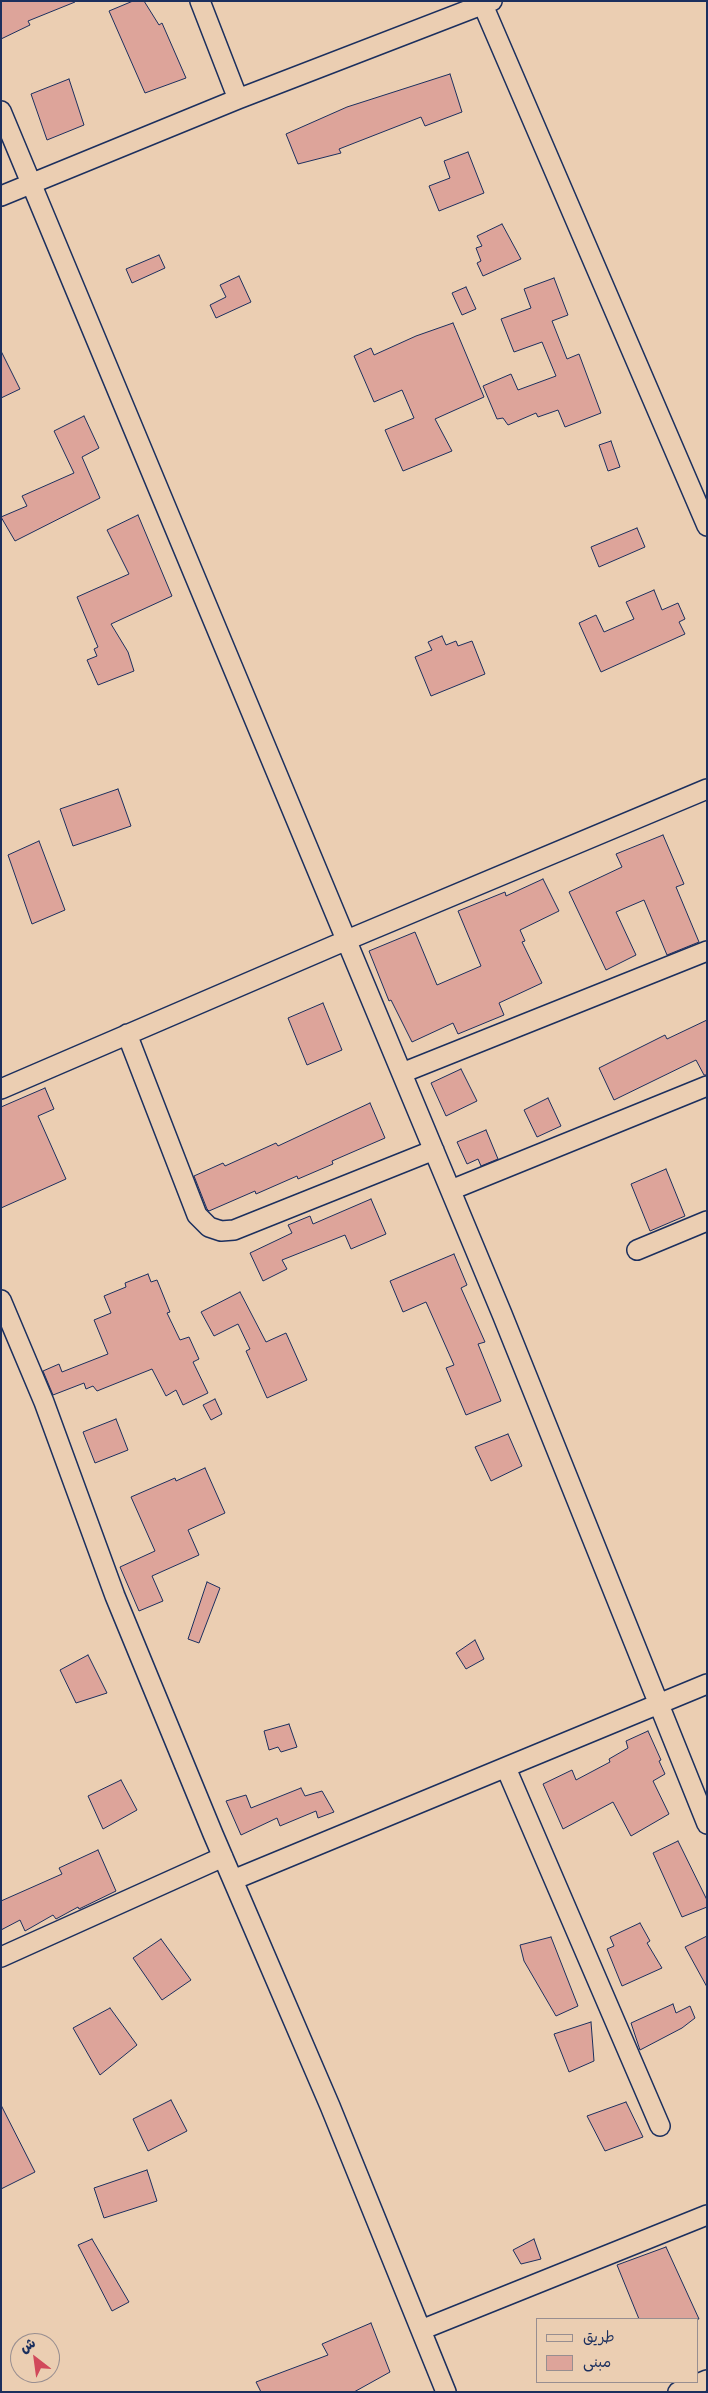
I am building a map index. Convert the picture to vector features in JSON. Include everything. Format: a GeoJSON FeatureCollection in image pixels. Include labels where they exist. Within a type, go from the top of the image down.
{"type":"FeatureCollection","features":[{"type":"Feature","properties":{"kind":"street"},"geometry":{"type":"LineString","coordinates":[[200,1],[238,98]]}},
{"type":"Feature","properties":{"kind":"street"},"geometry":{"type":"LineString","coordinates":[[1,196],[238,98],[487,3],[707,526]]}},
{"type":"Feature","properties":{"kind":"street"},"geometry":{"type":"LineString","coordinates":[[1,111],[434,1150],[707,1824]]}},
{"type":"Feature","properties":{"kind":"street"},"geometry":{"type":"LineString","coordinates":[[1,1089],[346,940],[707,789]]}},
{"type":"Feature","properties":{"kind":"street"},"geometry":{"type":"LineString","coordinates":[[402,1073],[707,951]]}},
{"type":"Feature","properties":{"kind":"street"},"geometry":{"type":"LineString","coordinates":[[127,1034],[197,1215],[209,1227],[221,1232],[234,1230],[434,1150]]}},
{"type":"Feature","properties":{"kind":"street"},"geometry":{"type":"LineString","coordinates":[[450,1190],[707,1086]]}},
{"type":"Feature","properties":{"kind":"street"},"geometry":{"type":"LineString","coordinates":[[637,1250],[707,1221]]}},
{"type":"Feature","properties":{"kind":"street"},"geometry":{"type":"LineString","coordinates":[[1,1300],[44,1402],[115,1596],[223,1857],[330,2106],[446,2392]]}},
{"type":"Feature","properties":{"kind":"street"},"geometry":{"type":"LineString","coordinates":[[233,1880],[707,1684]]}},
{"type":"Feature","properties":{"kind":"street"},"geometry":{"type":"LineString","coordinates":[[506,1768],[660,2126]]}},
{"type":"Feature","properties":{"kind":"street"},"geometry":{"type":"LineString","coordinates":[[1,1957],[223,1857]]}},
{"type":"Feature","properties":{"kind":"street"},"geometry":{"type":"LineString","coordinates":[[421,2330],[707,2214]]}},
{"type":"Feature","properties":{"kind":"street"},"geometry":{"type":"LineString","coordinates":[[678,2392],[707,2380]]}},
{"type":"Feature","properties":{"kind":"building"},"geometry":{"type":"Polygon","coordinates":[[[1,1],[75,2],[28,21],[30,25],[1,39],[1,1]]]}},
{"type":"Feature","properties":{"kind":"building"},"geometry":{"type":"Polygon","coordinates":[[[133,1],[144,1],[159,25],[162,23],[186,78],[145,93],[109,11],[133,1]]]}},
{"type":"Feature","properties":{"kind":"building"},"geometry":{"type":"Polygon","coordinates":[[[450,74],[462,112],[425,126],[421,117],[339,149],[341,153],[298,164],[286,134],[347,107],[450,74]]]}},
{"type":"Feature","properties":{"kind":"building"},"geometry":{"type":"Polygon","coordinates":[[[69,79],[84,125],[47,140],[31,94],[69,79]]]}},
{"type":"Feature","properties":{"kind":"building"},"geometry":{"type":"Polygon","coordinates":[[[468,152],[484,193],[439,211],[429,186],[450,178],[444,161],[468,152]]]}},
{"type":"Feature","properties":{"kind":"building"},"geometry":{"type":"Polygon","coordinates":[[[502,224],[521,259],[483,276],[477,263],[481,261],[476,248],[482,246],[477,236],[502,224]]]}},
{"type":"Feature","properties":{"kind":"building"},"geometry":{"type":"Polygon","coordinates":[[[159,255],[165,268],[132,283],[126,269],[159,255]]]}},
{"type":"Feature","properties":{"kind":"building"},"geometry":{"type":"Polygon","coordinates":[[[239,276],[251,302],[216,318],[210,305],[226,297],[220,285],[239,276]]]}},
{"type":"Feature","properties":{"kind":"building"},"geometry":{"type":"Polygon","coordinates":[[[554,278],[568,315],[552,321],[567,359],[579,354],[601,413],[565,427],[558,410],[538,417],[536,413],[508,425],[503,418],[497,419],[483,386],[511,374],[518,390],[556,376],[542,342],[514,352],[501,319],[531,308],[524,289],[554,278]]]}},
{"type":"Feature","properties":{"kind":"building"},"geometry":{"type":"Polygon","coordinates":[[[466,287],[476,309],[462,315],[452,293],[466,287]]]}},
{"type":"Feature","properties":{"kind":"building"},"geometry":{"type":"Polygon","coordinates":[[[453,323],[484,397],[435,419],[452,451],[403,471],[385,430],[414,418],[402,390],[374,402],[354,356],[371,348],[374,355],[416,336],[453,323]]]}},
{"type":"Feature","properties":{"kind":"building"},"geometry":{"type":"Polygon","coordinates":[[[1,351],[20,389],[1,398],[1,351]]]}},
{"type":"Feature","properties":{"kind":"building"},"geometry":{"type":"Polygon","coordinates":[[[84,416],[99,448],[82,457],[100,498],[15,541],[1,517],[27,506],[22,496],[74,473],[54,431],[84,416]]]}},
{"type":"Feature","properties":{"kind":"building"},"geometry":{"type":"Polygon","coordinates":[[[611,441],[620,467],[608,471],[599,445],[611,441]]]}},
{"type":"Feature","properties":{"kind":"building"},"geometry":{"type":"Polygon","coordinates":[[[138,515],[172,596],[111,624],[128,652],[134,671],[98,685],[87,660],[97,656],[94,649],[98,647],[77,597],[129,574],[107,530],[138,515]]]}},
{"type":"Feature","properties":{"kind":"building"},"geometry":{"type":"Polygon","coordinates":[[[637,528],[645,547],[599,567],[591,547],[637,528]]]}},
{"type":"Feature","properties":{"kind":"building"},"geometry":{"type":"Polygon","coordinates":[[[654,590],[662,610],[678,603],[685,619],[679,622],[685,634],[601,672],[579,623],[596,615],[604,632],[634,619],[626,602],[654,590]]]}},
{"type":"Feature","properties":{"kind":"building"},"geometry":{"type":"Polygon","coordinates":[[[442,636],[446,645],[456,641],[458,646],[472,641],[485,674],[431,696],[415,657],[432,650],[428,642],[442,636]]]}},
{"type":"Feature","properties":{"kind":"building"},"geometry":{"type":"Polygon","coordinates":[[[118,789],[131,826],[73,846],[60,809],[118,789]]]}},
{"type":"Feature","properties":{"kind":"building"},"geometry":{"type":"Polygon","coordinates":[[[663,835],[684,884],[676,887],[699,942],[667,955],[644,900],[616,912],[636,955],[606,970],[569,892],[622,867],[616,854],[663,835]]]}},
{"type":"Feature","properties":{"kind":"building"},"geometry":{"type":"Polygon","coordinates":[[[39,841],[65,910],[32,924],[8,855],[39,841]]]}},
{"type":"Feature","properties":{"kind":"building"},"geometry":{"type":"Polygon","coordinates":[[[543,879],[559,911],[520,930],[525,941],[522,942],[542,983],[499,1003],[504,1015],[458,1034],[453,1023],[412,1042],[391,1000],[389,1001],[369,951],[415,932],[437,985],[481,966],[458,911],[505,892],[506,896],[543,879]]]}},
{"type":"Feature","properties":{"kind":"building"},"geometry":{"type":"Polygon","coordinates":[[[323,1003],[342,1050],[307,1065],[288,1018],[323,1003]]]}},
{"type":"Feature","properties":{"kind":"building"},"geometry":{"type":"Polygon","coordinates":[[[707,1020],[707,1075],[704,1075],[696,1060],[614,1100],[599,1068],[665,1035],[667,1039],[707,1020]]]}},
{"type":"Feature","properties":{"kind":"building"},"geometry":{"type":"Polygon","coordinates":[[[461,1069],[477,1101],[446,1116],[431,1083],[461,1069]]]}},
{"type":"Feature","properties":{"kind":"building"},"geometry":{"type":"Polygon","coordinates":[[[45,1088],[54,1109],[38,1116],[66,1179],[1,1208],[1,1107],[45,1088]]]}},
{"type":"Feature","properties":{"kind":"building"},"geometry":{"type":"Polygon","coordinates":[[[548,1098],[561,1126],[537,1137],[524,1110],[548,1098]]]}},
{"type":"Feature","properties":{"kind":"building"},"geometry":{"type":"Polygon","coordinates":[[[370,1103],[385,1138],[332,1161],[333,1164],[298,1179],[297,1176],[256,1194],[255,1191],[209,1211],[207,1209],[194,1176],[223,1163],[225,1166],[276,1143],[278,1146],[370,1103]]]}},
{"type":"Feature","properties":{"kind":"building"},"geometry":{"type":"Polygon","coordinates":[[[486,1130],[498,1159],[481,1166],[478,1159],[467,1164],[457,1142],[486,1130]]]}},
{"type":"Feature","properties":{"kind":"building"},"geometry":{"type":"Polygon","coordinates":[[[666,1169],[685,1216],[650,1231],[631,1184],[666,1169]]]}},
{"type":"Feature","properties":{"kind":"building"},"geometry":{"type":"Polygon","coordinates":[[[371,1199],[386,1234],[351,1249],[345,1235],[282,1260],[287,1269],[263,1281],[250,1253],[292,1233],[288,1225],[310,1216],[313,1224],[371,1199]]]}},
{"type":"Feature","properties":{"kind":"building"},"geometry":{"type":"Polygon","coordinates":[[[454,1254],[467,1285],[461,1288],[485,1342],[478,1344],[501,1401],[466,1415],[446,1368],[454,1365],[426,1302],[403,1312],[390,1281],[454,1254]]]}},
{"type":"Feature","properties":{"kind":"building"},"geometry":{"type":"Polygon","coordinates":[[[148,1274],[151,1282],[157,1280],[170,1312],[167,1313],[180,1340],[189,1337],[199,1359],[193,1362],[208,1393],[183,1405],[176,1390],[166,1396],[152,1369],[97,1391],[93,1386],[86,1389],[84,1383],[53,1395],[43,1371],[59,1364],[62,1372],[108,1354],[94,1320],[111,1313],[104,1296],[126,1287],[125,1283],[148,1274]]]}},
{"type":"Feature","properties":{"kind":"building"},"geometry":{"type":"Polygon","coordinates":[[[240,1292],[266,1342],[286,1333],[307,1380],[267,1398],[246,1351],[250,1349],[238,1324],[214,1336],[201,1312],[240,1292]]]}},
{"type":"Feature","properties":{"kind":"building"},"geometry":{"type":"Polygon","coordinates":[[[215,1399],[222,1414],[211,1420],[203,1405],[215,1399]]]}},
{"type":"Feature","properties":{"kind":"building"},"geometry":{"type":"Polygon","coordinates":[[[116,1419],[128,1450],[95,1463],[83,1432],[116,1419]]]}},
{"type":"Feature","properties":{"kind":"building"},"geometry":{"type":"Polygon","coordinates":[[[508,1434],[522,1466],[491,1481],[475,1447],[508,1434]]]}},
{"type":"Feature","properties":{"kind":"building"},"geometry":{"type":"Polygon","coordinates":[[[205,1468],[225,1513],[188,1530],[199,1555],[152,1576],[163,1601],[139,1611],[120,1567],[155,1551],[131,1497],[175,1478],[176,1481],[205,1468]]]}},
{"type":"Feature","properties":{"kind":"building"},"geometry":{"type":"Polygon","coordinates":[[[207,1582],[220,1588],[199,1643],[188,1639],[207,1582]]]}},
{"type":"Feature","properties":{"kind":"building"},"geometry":{"type":"Polygon","coordinates":[[[475,1640],[484,1659],[466,1669],[456,1653],[475,1640]]]}},
{"type":"Feature","properties":{"kind":"building"},"geometry":{"type":"Polygon","coordinates":[[[88,1655],[107,1693],[76,1703],[60,1670],[88,1655]]]}},
{"type":"Feature","properties":{"kind":"building"},"geometry":{"type":"Polygon","coordinates":[[[289,1724],[297,1747],[281,1752],[278,1747],[269,1750],[264,1731],[289,1724]]]}},
{"type":"Feature","properties":{"kind":"building"},"geometry":{"type":"Polygon","coordinates":[[[648,1731],[665,1774],[653,1781],[669,1814],[631,1836],[613,1802],[563,1829],[543,1784],[572,1770],[576,1780],[610,1762],[609,1759],[628,1748],[626,1741],[648,1731]]]}},
{"type":"Feature","properties":{"kind":"building"},"geometry":{"type":"Polygon","coordinates":[[[121,1780],[137,1810],[103,1829],[88,1796],[121,1780]]]}},
{"type":"Feature","properties":{"kind":"building"},"geometry":{"type":"Polygon","coordinates":[[[301,1788],[305,1796],[322,1791],[334,1812],[318,1818],[316,1811],[280,1826],[277,1818],[241,1835],[226,1801],[246,1795],[251,1808],[301,1788]]]}},
{"type":"Feature","properties":{"kind":"building"},"geometry":{"type":"Polygon","coordinates":[[[678,1841],[707,1900],[707,1907],[682,1917],[653,1853],[678,1841]]]}},
{"type":"Feature","properties":{"kind":"building"},"geometry":{"type":"Polygon","coordinates":[[[98,1850],[116,1891],[79,1909],[78,1907],[56,1919],[53,1915],[25,1931],[20,1920],[1,1930],[1,1901],[62,1874],[59,1868],[98,1850]]]}},
{"type":"Feature","properties":{"kind":"building"},"geometry":{"type":"Polygon","coordinates":[[[640,1923],[650,1941],[647,1943],[662,1968],[622,1986],[607,1949],[614,1946],[610,1937],[640,1923]]]}},
{"type":"Feature","properties":{"kind":"building"},"geometry":{"type":"Polygon","coordinates":[[[707,1936],[707,1987],[685,1947],[707,1936]]]}},
{"type":"Feature","properties":{"kind":"building"},"geometry":{"type":"Polygon","coordinates":[[[551,1937],[578,2006],[556,2016],[524,1961],[520,1945],[551,1937]]]}},
{"type":"Feature","properties":{"kind":"building"},"geometry":{"type":"Polygon","coordinates":[[[161,1939],[191,1980],[162,2000],[133,1958],[161,1939]]]}},
{"type":"Feature","properties":{"kind":"building"},"geometry":{"type":"Polygon","coordinates":[[[673,2004],[676,2013],[690,2006],[695,2018],[682,2028],[640,2050],[631,2023],[673,2004]]]}},
{"type":"Feature","properties":{"kind":"building"},"geometry":{"type":"Polygon","coordinates":[[[110,2008],[137,2045],[100,2075],[73,2028],[110,2008]]]}},
{"type":"Feature","properties":{"kind":"building"},"geometry":{"type":"Polygon","coordinates":[[[591,2022],[594,2061],[569,2072],[554,2034],[591,2022]]]}},
{"type":"Feature","properties":{"kind":"building"},"geometry":{"type":"Polygon","coordinates":[[[171,2100],[187,2131],[148,2151],[133,2119],[171,2100]]]}},
{"type":"Feature","properties":{"kind":"building"},"geometry":{"type":"Polygon","coordinates":[[[626,2102],[643,2137],[605,2151],[587,2116],[626,2102]]]}},
{"type":"Feature","properties":{"kind":"building"},"geometry":{"type":"Polygon","coordinates":[[[1,2105],[35,2172],[1,2189],[1,2105]]]}},
{"type":"Feature","properties":{"kind":"building"},"geometry":{"type":"Polygon","coordinates":[[[147,2170],[157,2201],[104,2218],[94,2188],[147,2170]]]}},
{"type":"Feature","properties":{"kind":"building"},"geometry":{"type":"Polygon","coordinates":[[[92,2239],[129,2302],[112,2311],[78,2245],[92,2239]]]}},
{"type":"Feature","properties":{"kind":"building"},"geometry":{"type":"Polygon","coordinates":[[[534,2239],[541,2259],[521,2264],[513,2250],[534,2239]]]}},
{"type":"Feature","properties":{"kind":"building"},"geometry":{"type":"Polygon","coordinates":[[[666,2247],[699,2319],[639,2318],[617,2265],[666,2247]]]}},
{"type":"Feature","properties":{"kind":"building"},"geometry":{"type":"Polygon","coordinates":[[[371,2323],[390,2372],[354,2392],[261,2392],[256,2382],[328,2355],[322,2344],[371,2323]]]}}]}
